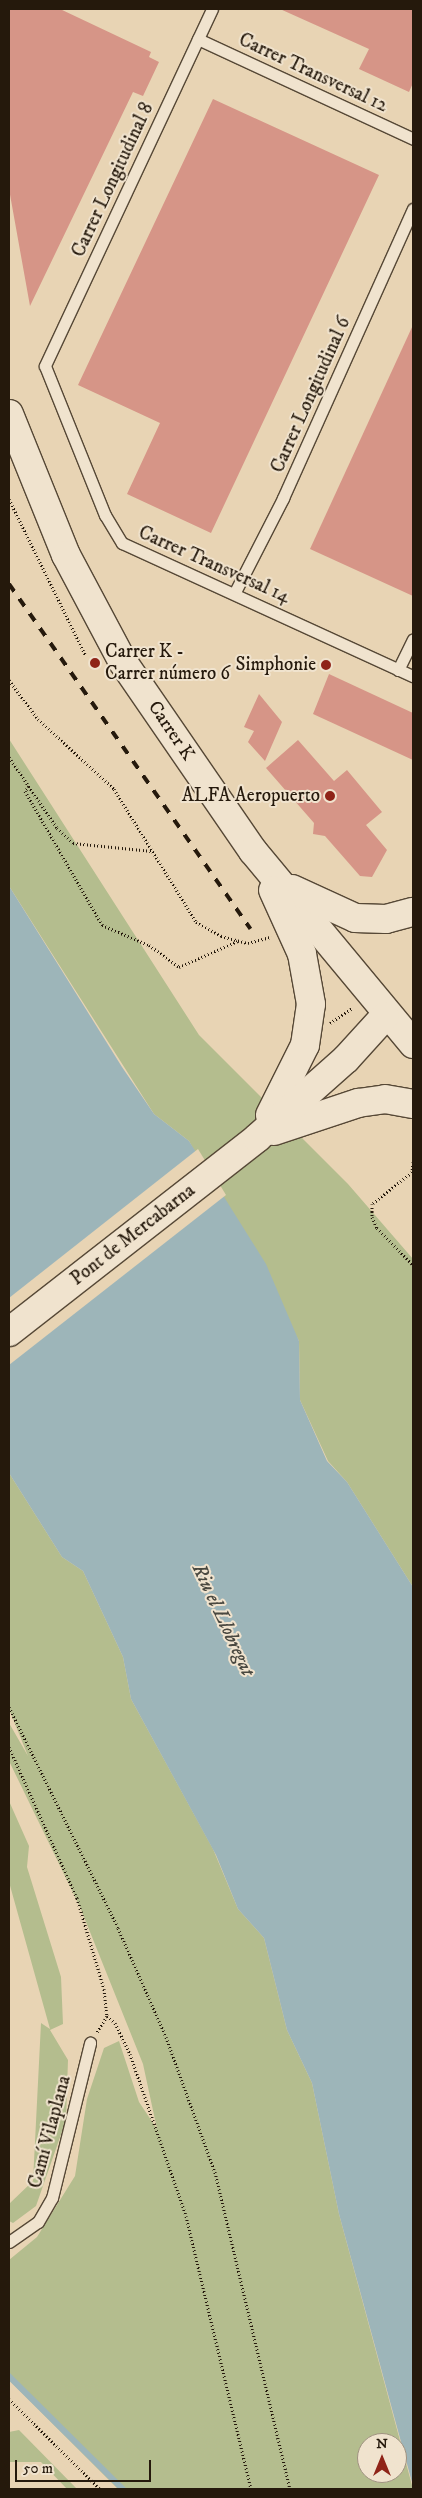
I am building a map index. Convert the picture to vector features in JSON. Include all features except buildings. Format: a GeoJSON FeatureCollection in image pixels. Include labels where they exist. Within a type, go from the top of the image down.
{"type":"FeatureCollection","features":[{"type":"Feature","properties":{"kind":"main road","name":"Carrer K"},"geometry":{"type":"LineString","coordinates":[[9,414],[66,555],[103,628],[253,850],[283,884],[385,1016],[413,1044]]}},
{"type":"Feature","properties":{"kind":"main road"},"geometry":{"type":"LineString","coordinates":[[253,850],[291,926],[307,969],[309,1023],[292,1078],[257,1138]]}},
{"type":"Feature","properties":{"kind":"main road"},"geometry":{"type":"LineString","coordinates":[[283,884],[355,918],[386,920],[413,912]]}},
{"type":"Feature","properties":{"kind":"main road","name":"Pont de Mercabarna"},"geometry":{"type":"LineString","coordinates":[[9,1332],[257,1138],[346,1059],[385,1016]]}},
{"type":"Feature","properties":{"kind":"main road"},"geometry":{"type":"LineString","coordinates":[[257,1138],[358,1103],[384,1100],[413,1104]]}},
{"type":"Feature","properties":{"kind":"lane","name":"Carrer Longitudinal 8"},"geometry":{"type":"LineString","coordinates":[[45,366],[212,9]]}},
{"type":"Feature","properties":{"kind":"lane","name":"Carrer Transversal 12"},"geometry":{"type":"LineString","coordinates":[[198,40],[413,139]]}},
{"type":"Feature","properties":{"kind":"lane","name":"Carrer Longitudinal 6"},"geometry":{"type":"LineString","coordinates":[[235,592],[284,498],[413,209]]}},
{"type":"Feature","properties":{"kind":"lane","name":"Carrer Transversal 14"},"geometry":{"type":"LineString","coordinates":[[45,366],[105,515],[122,544],[235,592],[413,676]]}},
{"type":"Feature","properties":{"kind":"lane"},"geometry":{"type":"LineString","coordinates":[[398,670],[413,639]]}},
{"type":"Feature","properties":{"kind":"lane","name":"Camí Vilaplana"},"geometry":{"type":"LineString","coordinates":[[9,2242],[38,2222],[52,2198],[90,2043]]}},
{"type":"Feature","properties":{"kind":"path"},"geometry":{"type":"LineString","coordinates":[[9,499],[85,654]]}},
{"type":"Feature","properties":{"kind":"path"},"geometry":{"type":"LineString","coordinates":[[9,680],[38,719],[114,789],[196,922],[239,940]]}},
{"type":"Feature","properties":{"kind":"path"},"geometry":{"type":"LineString","coordinates":[[9,757],[57,828],[74,843],[153,851]]}},
{"type":"Feature","properties":{"kind":"path"},"geometry":{"type":"LineString","coordinates":[[28,786],[25,791],[102,925],[149,945],[179,967],[239,940],[267,939],[291,926]]}},
{"type":"Feature","properties":{"kind":"path"},"geometry":{"type":"LineString","coordinates":[[327,1023],[336,1023],[352,1008]]}},
{"type":"Feature","properties":{"kind":"path"},"geometry":{"type":"LineString","coordinates":[[413,1162],[412,1173],[372,1204],[372,1218],[376,1228],[413,1265]]}},
{"type":"Feature","properties":{"kind":"path"},"geometry":{"type":"LineString","coordinates":[[9,1707],[118,1928],[166,2037],[208,2154],[290,2489]]}},
{"type":"Feature","properties":{"kind":"path"},"geometry":{"type":"LineString","coordinates":[[9,1747],[77,1898],[107,2016],[115,2023],[130,2054],[154,2132],[170,2163],[226,2372],[251,2489]]}},
{"type":"Feature","properties":{"kind":"path"},"geometry":{"type":"LineString","coordinates":[[9,2399],[100,2489]]}},
{"type":"Feature","properties":{"kind":"green space"},"geometry":{"type":"Polygon","coordinates":[[[9,739],[199,1035],[348,1184],[413,1259],[413,1587],[347,1482],[328,1461],[300,1400],[299,1341],[189,1141],[154,1114],[9,886],[9,739]]]}},
{"type":"Feature","properties":{"kind":"green space"},"geometry":{"type":"Polygon","coordinates":[[[9,1473],[62,1557],[83,1571],[123,1657],[131,1699],[213,1849],[238,1909],[264,1938],[287,2030],[312,2083],[339,2214],[398,2433],[357,2433],[357,2483],[407,2483],[407,2467],[413,2489],[118,2489],[9,2380],[9,2260],[37,2237],[75,2176],[87,2099],[104,2048],[119,2041],[139,2102],[157,2129],[143,2064],[80,1907],[9,1761],[9,1723],[28,1756],[9,1709],[9,1473]]]}},
{"type":"Feature","properties":{"kind":"green space"},"geometry":{"type":"Polygon","coordinates":[[[9,1801],[29,1846],[27,1867],[61,1977],[63,2024],[50,2030],[68,2060],[66,2120],[36,2206],[13,2223],[9,2221],[9,2204],[33,2181],[41,2023],[50,2029],[9,1882],[9,1801]]]}},
{"type":"Feature","properties":{"kind":"green space"},"geometry":{"type":"Polygon","coordinates":[[[19,2430],[77,2489],[67,2489],[41,2462],[9,2462],[9,2432],[19,2430]]]}},
{"type":"Feature","properties":{"kind":"water","name":"Riu el Llobregat"},"geometry":{"type":"Polygon","coordinates":[[[9,886],[122,1067],[154,1114],[189,1141],[266,1264],[299,1341],[300,1400],[327,1461],[347,1482],[413,1587],[413,2486],[407,2464],[407,2433],[399,2433],[339,2214],[312,2083],[287,2030],[264,1938],[238,1909],[216,1855],[131,1699],[123,1657],[83,1571],[62,1557],[9,1473],[9,886]]]}},
{"type":"Feature","properties":{"kind":"pier"},"geometry":{"type":"Polygon","coordinates":[[[198,1149],[226,1195],[9,1365],[9,1298],[198,1149]]]}},
{"type":"Feature","properties":{"kind":"waterway"},"geometry":{"type":"LineString","coordinates":[[9,2376],[123,2489]]}},
{"type":"Feature","properties":{"kind":"railway"},"geometry":{"type":"LineString","coordinates":[[9,584],[251,929]]}},
{"type":"Feature","properties":{"kind":"place","name":"Carrer K - Carrer número 6"},"geometry":{"type":"Point","coordinates":[95,663]}},
{"type":"Feature","properties":{"kind":"place","name":"Simphonie"},"geometry":{"type":"Point","coordinates":[326,665]}},
{"type":"Feature","properties":{"kind":"place","name":"ALFA Aeropuerto"},"geometry":{"type":"Point","coordinates":[330,796]}}]}
